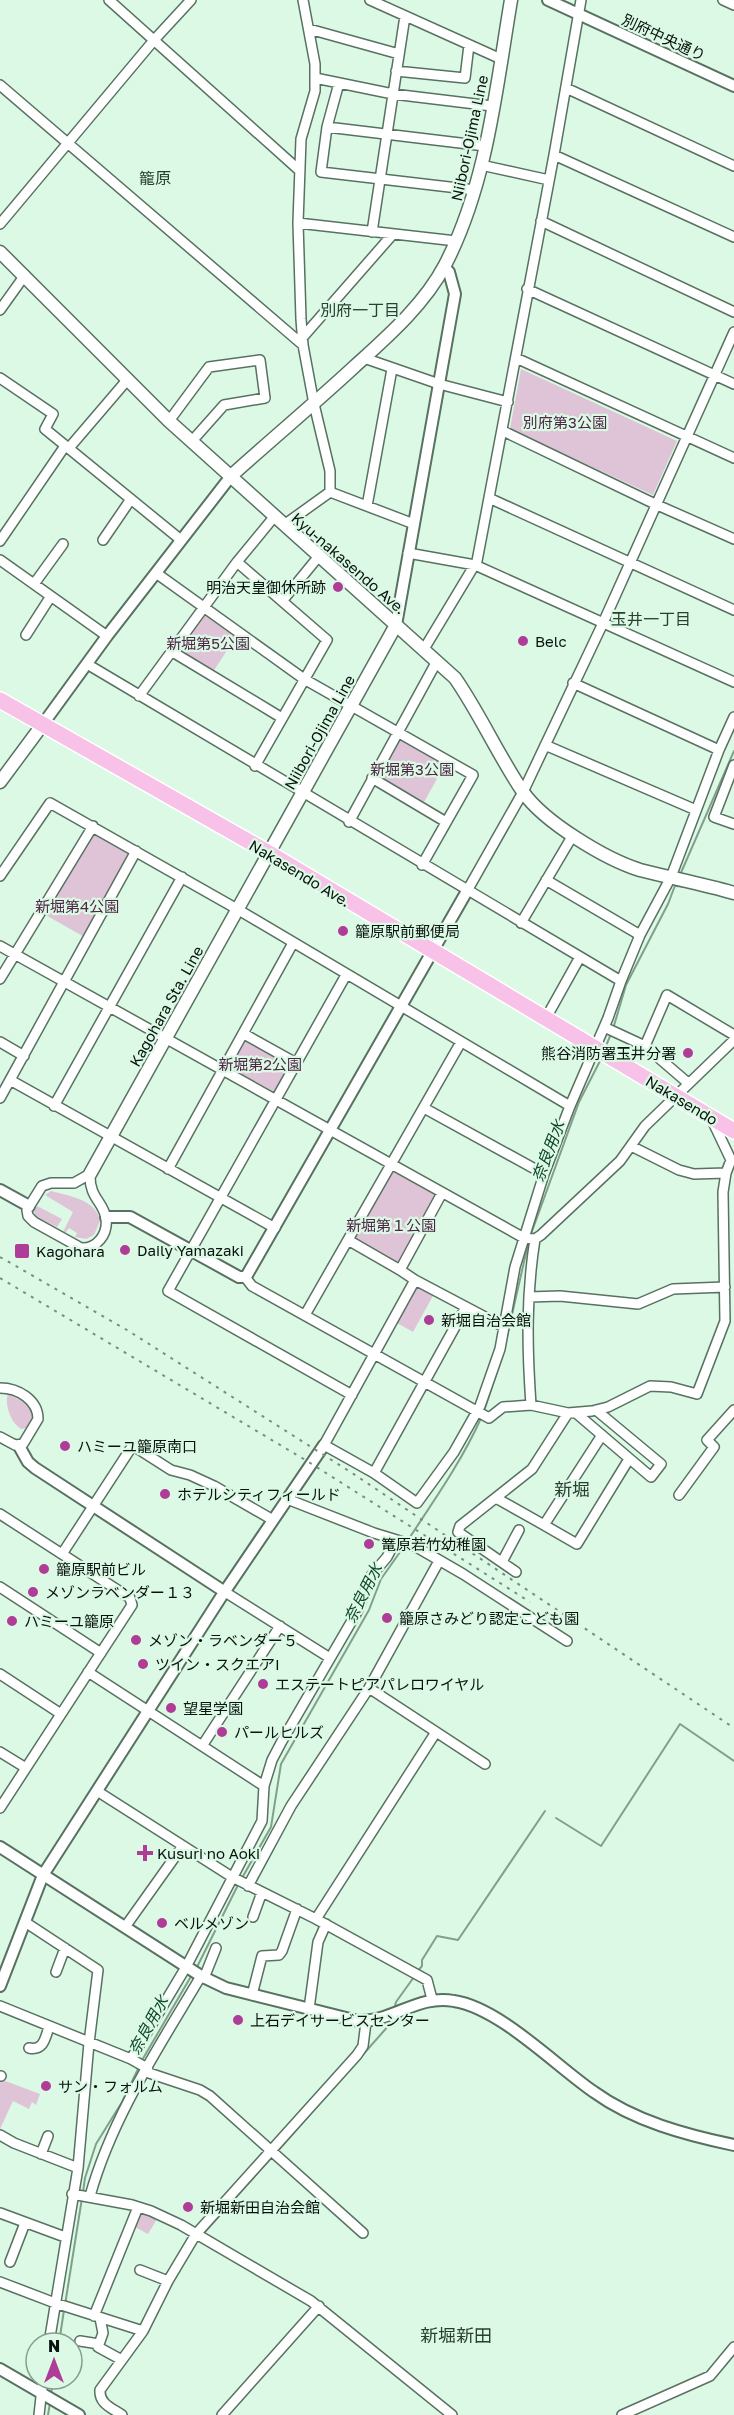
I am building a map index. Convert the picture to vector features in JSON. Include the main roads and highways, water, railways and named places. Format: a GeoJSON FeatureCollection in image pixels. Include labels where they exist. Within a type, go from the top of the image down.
{"type":"FeatureCollection","features":[{"type":"Feature","properties":{"kind":"highway","name":"Nakasendo Ave."},"geometry":{"type":"LineString","coordinates":[[0,700],[269,853],[433,953],[601,1050]]}},
{"type":"Feature","properties":{"kind":"highway","name":"Nakasendo"},"geometry":{"type":"LineString","coordinates":[[601,1050],[734,1131]]}},
{"type":"Feature","properties":{"kind":"main road","name":"Niibori-Ojima Line"},"geometry":{"type":"LineString","coordinates":[[231,476],[314,404],[405,318],[444,267],[475,190],[511,0]]}},
{"type":"Feature","properties":{"kind":"main road","name":"Kyu-nakasendo Ave."},"geometry":{"type":"LineString","coordinates":[[0,252],[169,421],[455,678],[472,702],[523,792],[551,821],[618,861],[734,893]]}},
{"type":"Feature","properties":{"kind":"main road","name":"Niibori-Ojima Line"},"geometry":{"type":"LineString","coordinates":[[269,853],[396,625]]}},
{"type":"Feature","properties":{"kind":"main road"},"geometry":{"type":"LineString","coordinates":[[0,782],[43,724]]}},
{"type":"Feature","properties":{"kind":"main road","name":"Kagohara Sta. Line"},"geometry":{"type":"LineString","coordinates":[[90,1174],[269,853]]}},
{"type":"Feature","properties":{"kind":"waterway","name":"奈良用水"},"geometry":{"type":"LineString","coordinates":[[680,875],[734,751]]}},
{"type":"Feature","properties":{"kind":"waterway","name":"奈良用水"},"geometry":{"type":"LineString","coordinates":[[613,1029],[626,985],[668,904],[676,883]]}},
{"type":"Feature","properties":{"kind":"waterway"},"geometry":{"type":"LineString","coordinates":[[676,886],[688,887]]}},
{"type":"Feature","properties":{"kind":"waterway","name":"奈良用水"},"geometry":{"type":"LineString","coordinates":[[605,1048],[611,1034]]}},
{"type":"Feature","properties":{"kind":"waterway","name":"奈良用水"},"geometry":{"type":"LineString","coordinates":[[531,1234],[579,1102],[601,1059]]}},
{"type":"Feature","properties":{"kind":"waterway","name":"奈良用水"},"geometry":{"type":"LineString","coordinates":[[484,1411],[503,1354],[529,1240]]}},
{"type":"Feature","properties":{"kind":"waterway","name":"奈良用水"},"geometry":{"type":"LineString","coordinates":[[408,1540],[457,1464],[482,1416]]}},
{"type":"Feature","properties":{"kind":"waterway","name":"奈良用水"},"geometry":{"type":"LineString","coordinates":[[242,1878],[271,1827],[281,1764],[369,1610],[381,1579],[405,1545]]}},
{"type":"Feature","properties":{"kind":"waterway"},"geometry":{"type":"LineString","coordinates":[[556,1818],[601,1846],[680,1724],[734,1761]]}},
{"type":"Feature","properties":{"kind":"waterway"},"geometry":{"type":"LineString","coordinates":[[417,1972],[437,1936],[458,1940],[545,1811]]}},
{"type":"Feature","properties":{"kind":"waterway","name":"奈良用水"},"geometry":{"type":"LineString","coordinates":[[196,1969],[239,1883]]}},
{"type":"Feature","properties":{"kind":"waterway","name":"奈良用水"},"geometry":{"type":"LineString","coordinates":[[141,2062],[193,1973]]}},
{"type":"Feature","properties":{"kind":"waterway"},"geometry":{"type":"LineString","coordinates":[[394,2010],[396,2002],[414,1977]]}},
{"type":"Feature","properties":{"kind":"waterway"},"geometry":{"type":"LineString","coordinates":[[360,2058],[392,2019]]}},
{"type":"Feature","properties":{"kind":"waterway","name":"奈良用水"},"geometry":{"type":"LineString","coordinates":[[83,2192],[96,2144],[122,2102],[139,2067]]}},
{"type":"Feature","properties":{"kind":"waterway"},"geometry":{"type":"LineString","coordinates":[[276,2153],[342,2078]]}},
{"type":"Feature","properties":{"kind":"waterway"},"geometry":{"type":"LineString","coordinates":[[204,2233],[272,2157]]}},
{"type":"Feature","properties":{"kind":"waterway","name":"奈良用水"},"geometry":{"type":"LineString","coordinates":[[65,2305],[82,2198]]}},
{"type":"Feature","properties":{"kind":"waterway","name":"奈良用水"},"geometry":{"type":"LineString","coordinates":[[61,2331],[64,2310]]}},
{"type":"Feature","properties":{"kind":"waterway","name":"奈良用水"},"geometry":{"type":"LineString","coordinates":[[48,2415],[50,2403]]}},
{"type":"Feature","properties":{"kind":"railway"},"geometry":{"type":"LineString","coordinates":[[0,1257],[127,1330],[352,1473],[734,1728]]}},
{"type":"Feature","properties":{"kind":"railway"},"geometry":{"type":"LineString","coordinates":[[0,1278],[307,1461],[530,1602]]}},
{"type":"Feature","properties":{"kind":"place","name":"明治天皇御休所跡"},"geometry":{"type":"Point","coordinates":[338,587]}},
{"type":"Feature","properties":{"kind":"place","name":"Belc"},"geometry":{"type":"Point","coordinates":[523,641]}},
{"type":"Feature","properties":{"kind":"place","name":"籠原駅前郵便局"},"geometry":{"type":"Point","coordinates":[343,931]}},
{"type":"Feature","properties":{"kind":"place","name":"熊谷消防署玉井分署"},"geometry":{"type":"Point","coordinates":[688,1053]}},
{"type":"Feature","properties":{"kind":"place","name":"Daily Yamazaki"},"geometry":{"type":"Point","coordinates":[125,1250]}},
{"type":"Feature","properties":{"kind":"place","name":"Kagohara"},"geometry":{"type":"Point","coordinates":[22,1251]}},
{"type":"Feature","properties":{"kind":"place","name":"新堀自治会館"},"geometry":{"type":"Point","coordinates":[429,1320]}},
{"type":"Feature","properties":{"kind":"place","name":"ハミーユ籠原南口"},"geometry":{"type":"Point","coordinates":[65,1446]}},
{"type":"Feature","properties":{"kind":"place","name":"ホテルシティフィールド"},"geometry":{"type":"Point","coordinates":[165,1494]}},
{"type":"Feature","properties":{"kind":"place","name":"篭原若竹幼稚園"},"geometry":{"type":"Point","coordinates":[369,1544]}},
{"type":"Feature","properties":{"kind":"place","name":"籠原駅前ビル"},"geometry":{"type":"Point","coordinates":[44,1569]}},
{"type":"Feature","properties":{"kind":"place","name":"メゾンラベンダー１３"},"geometry":{"type":"Point","coordinates":[33,1592]}},
{"type":"Feature","properties":{"kind":"place","name":"籠原さみどり認定こども園"},"geometry":{"type":"Point","coordinates":[387,1618]}},
{"type":"Feature","properties":{"kind":"place","name":"ハミーユ籠原"},"geometry":{"type":"Point","coordinates":[12,1621]}},
{"type":"Feature","properties":{"kind":"place","name":"メゾン・ラベンダー５"},"geometry":{"type":"Point","coordinates":[136,1640]}},
{"type":"Feature","properties":{"kind":"place","name":"ツイン・スクエアI"},"geometry":{"type":"Point","coordinates":[143,1664]}},
{"type":"Feature","properties":{"kind":"place","name":"エステートピアパレロワイヤル"},"geometry":{"type":"Point","coordinates":[263,1684]}},
{"type":"Feature","properties":{"kind":"place","name":"望星学園"},"geometry":{"type":"Point","coordinates":[171,1708]}},
{"type":"Feature","properties":{"kind":"place","name":"パールヒルズ"},"geometry":{"type":"Point","coordinates":[222,1732]}},
{"type":"Feature","properties":{"kind":"place","name":"Kusuri no Aoki"},"geometry":{"type":"Point","coordinates":[145,1853]}},
{"type":"Feature","properties":{"kind":"place","name":"ベルメゾン"},"geometry":{"type":"Point","coordinates":[162,1923]}},
{"type":"Feature","properties":{"kind":"place","name":"上石デイサービスセンター"},"geometry":{"type":"Point","coordinates":[238,2020]}},
{"type":"Feature","properties":{"kind":"place","name":"サン・フォルム"},"geometry":{"type":"Point","coordinates":[46,2086]}},
{"type":"Feature","properties":{"kind":"place","name":"新堀新田自治会館"},"geometry":{"type":"Point","coordinates":[188,2207]}},
{"type":"Feature","properties":{"kind":"district","name":"籠原"},"geometry":{"type":"Point","coordinates":[155,178]}},
{"type":"Feature","properties":{"kind":"district","name":"別府一丁目"},"geometry":{"type":"Point","coordinates":[360,310]}},
{"type":"Feature","properties":{"kind":"district","name":"玉井一丁目"},"geometry":{"type":"Point","coordinates":[651,619]}},
{"type":"Feature","properties":{"kind":"district","name":"新堀"},"geometry":{"type":"Point","coordinates":[572,1489]}},
{"type":"Feature","properties":{"kind":"district","name":"新堀新田"},"geometry":{"type":"Point","coordinates":[456,2335]}},
{"type":"Feature","properties":{"kind":"park label","name":"別府第3公園"},"geometry":{"type":"Point","coordinates":[565,422]}},
{"type":"Feature","properties":{"kind":"park label","name":"新堀第5公園"},"geometry":{"type":"Point","coordinates":[208,643]}},
{"type":"Feature","properties":{"kind":"park label","name":"新堀第3公園"},"geometry":{"type":"Point","coordinates":[412,769]}},
{"type":"Feature","properties":{"kind":"park label","name":"新堀第4公園"},"geometry":{"type":"Point","coordinates":[77,906]}},
{"type":"Feature","properties":{"kind":"park label","name":"新堀第2公園"},"geometry":{"type":"Point","coordinates":[260,1064]}},
{"type":"Feature","properties":{"kind":"park label","name":"新堀第１公園"},"geometry":{"type":"Point","coordinates":[391,1225]}}]}
